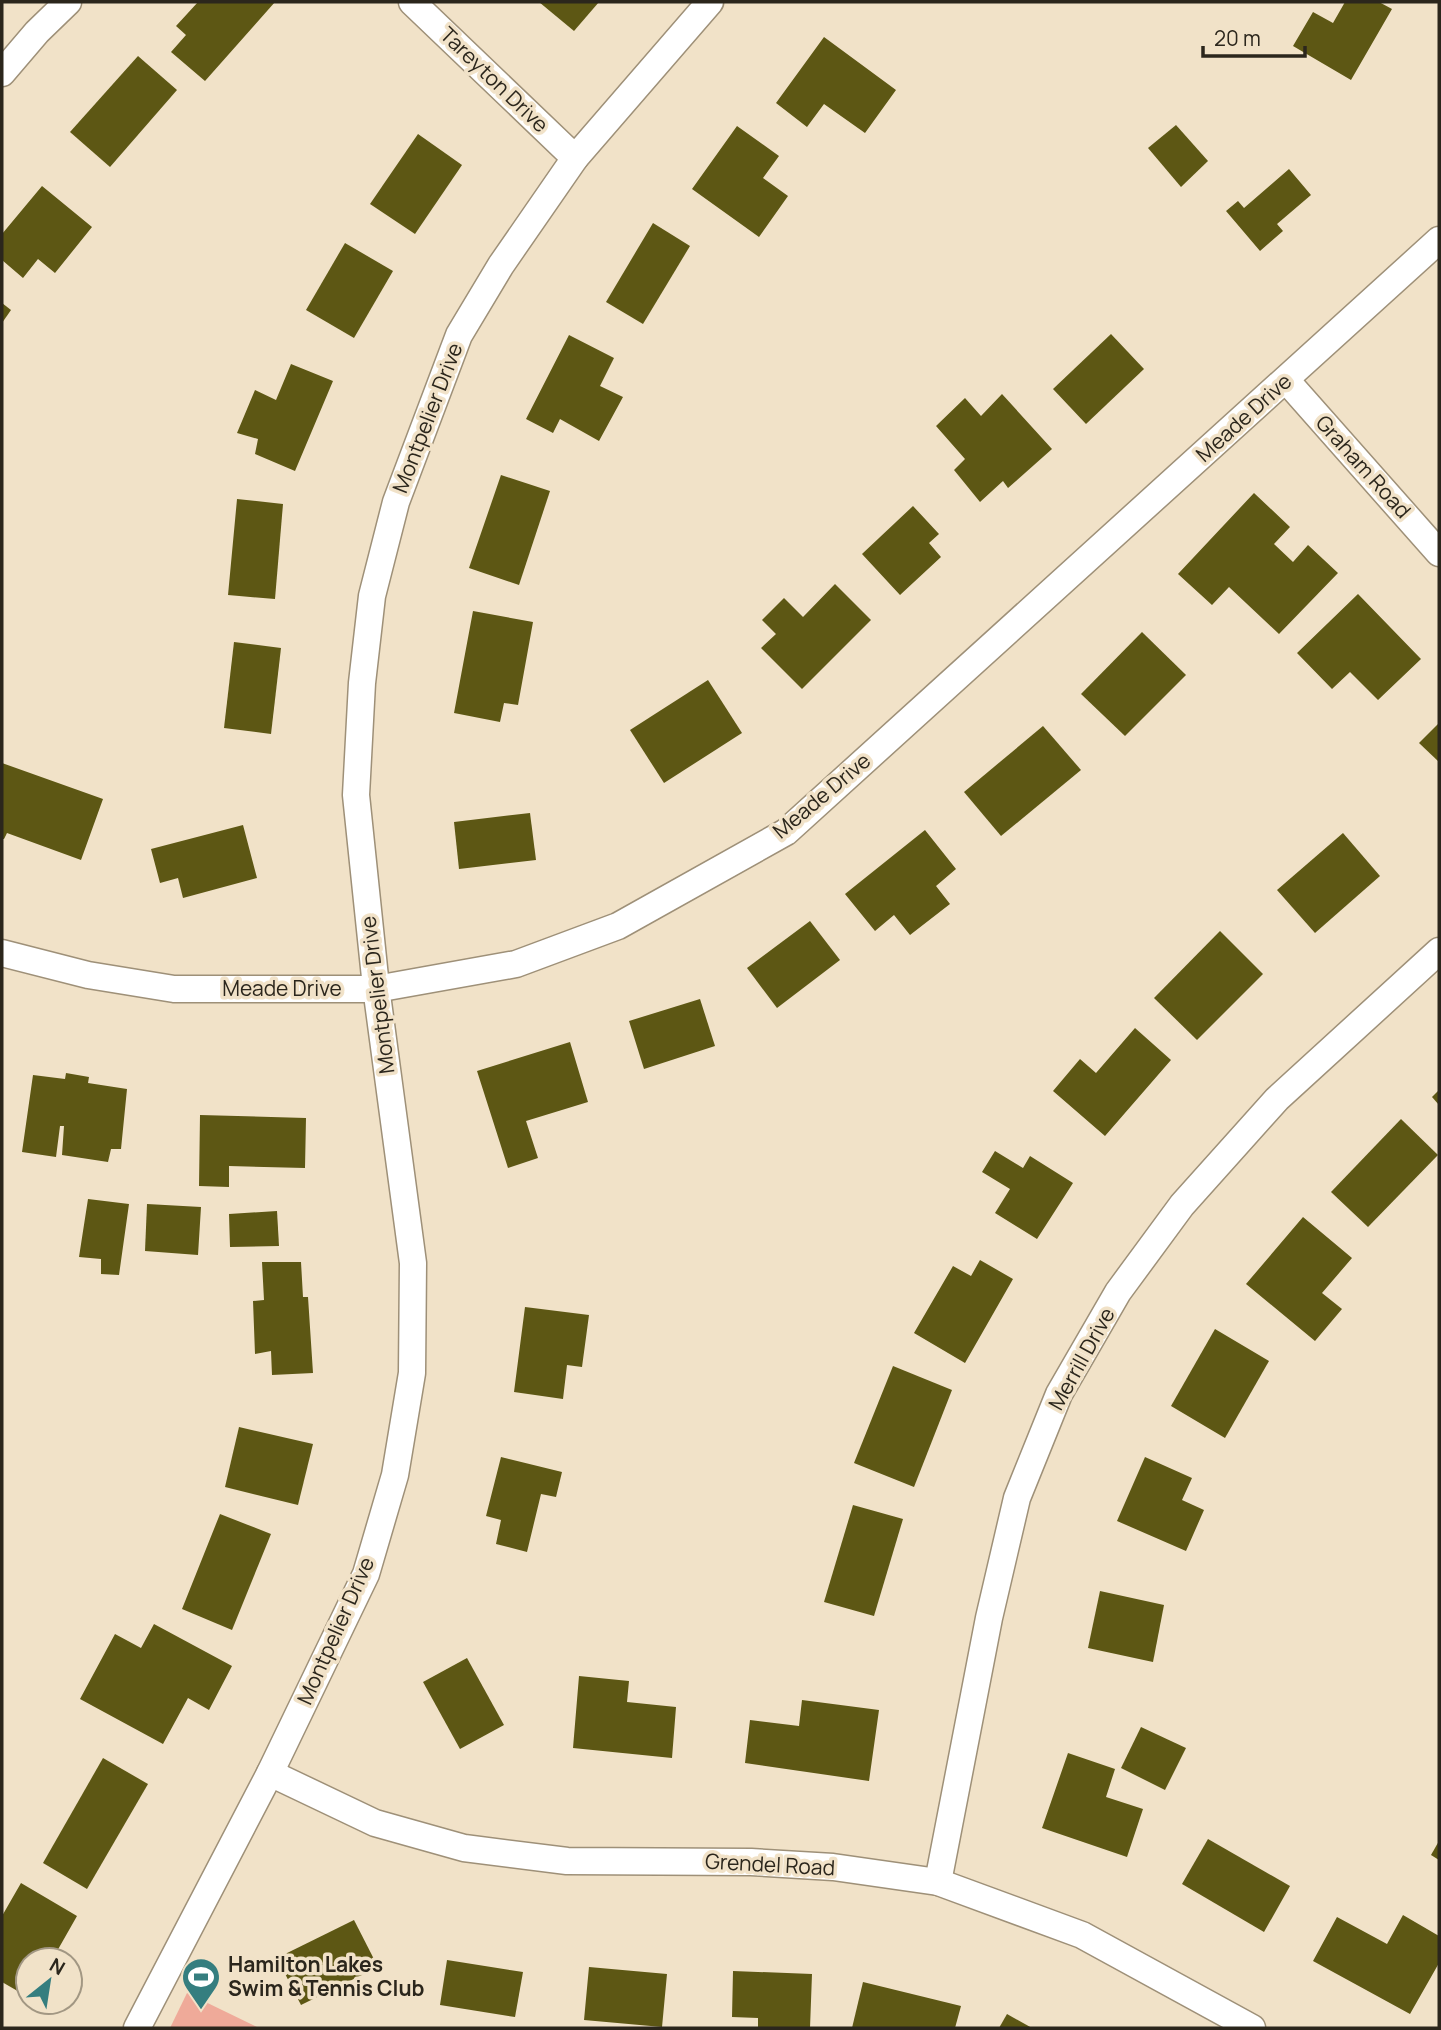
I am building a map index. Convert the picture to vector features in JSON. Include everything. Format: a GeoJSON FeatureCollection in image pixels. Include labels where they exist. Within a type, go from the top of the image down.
{"type":"FeatureCollection","features":[{"type":"Feature","properties":{"kind":"street"},"geometry":{"type":"LineString","coordinates":[[2,73],[37,32],[68,2]]}},
{"type":"Feature","properties":{"kind":"street","name":"Tareyton Drive"},"geometry":{"type":"LineString","coordinates":[[412,2],[575,158]]}},
{"type":"Feature","properties":{"kind":"street","name":"Montpelier Drive"},"geometry":{"type":"LineString","coordinates":[[137,2028],[270,1773],[366,1574],[395,1475],[412,1373],[413,1263],[376,989],[356,795],[362,682],[372,596],[396,502],[459,335],[501,265],[575,158],[710,2]]}},
{"type":"Feature","properties":{"kind":"street","name":"Meade Drive"},"geometry":{"type":"LineString","coordinates":[[2,953],[88,975],[174,989],[376,989],[516,964],[618,926],[786,832],[1439,240]]}},
{"type":"Feature","properties":{"kind":"street","name":"Graham Road"},"geometry":{"type":"LineString","coordinates":[[1286,380],[1439,553]]}},
{"type":"Feature","properties":{"kind":"street","name":"Merrill Drive"},"geometry":{"type":"LineString","coordinates":[[938,1882],[989,1618],[1017,1498],[1059,1394],[1118,1292],[1182,1205],[1277,1099],[1439,951]]}},
{"type":"Feature","properties":{"kind":"street","name":"Grendel Road"},"geometry":{"type":"LineString","coordinates":[[270,1773],[375,1823],[464,1848],[567,1861],[751,1862],[833,1867],[938,1882],[1082,1935],[1251,2028]]}},
{"type":"Feature","properties":{"kind":"shaded area","name":"Hamilton Lakes Swim & Tennis Club"},"geometry":{"type":"Polygon","coordinates":[[[187,1993],[259,2028],[170,2028],[187,1993]]]}},
{"type":"Feature","properties":{"kind":"building"},"geometry":{"type":"Polygon","coordinates":[[[198,2],[275,2],[205,81],[171,52],[186,35],[176,26],[198,2]]]}},
{"type":"Feature","properties":{"kind":"building"},"geometry":{"type":"Polygon","coordinates":[[[539,2],[599,2],[574,31],[539,2]]]}},
{"type":"Feature","properties":{"kind":"building"},"geometry":{"type":"Polygon","coordinates":[[[1345,2],[1379,2],[1392,9],[1351,80],[1293,46],[1313,12],[1333,23],[1345,2]]]}},
{"type":"Feature","properties":{"kind":"building"},"geometry":{"type":"Polygon","coordinates":[[[824,37],[896,90],[865,133],[824,104],[807,127],[776,103],[824,37]]]}},
{"type":"Feature","properties":{"kind":"building"},"geometry":{"type":"Polygon","coordinates":[[[138,56],[177,90],[110,167],[70,132],[138,56]]]}},
{"type":"Feature","properties":{"kind":"building"},"geometry":{"type":"Polygon","coordinates":[[[1176,125],[1208,161],[1181,187],[1148,148],[1176,125]]]}},
{"type":"Feature","properties":{"kind":"building"},"geometry":{"type":"Polygon","coordinates":[[[737,126],[779,156],[763,178],[788,196],[759,237],[692,189],[737,126]]]}},
{"type":"Feature","properties":{"kind":"building"},"geometry":{"type":"Polygon","coordinates":[[[418,134],[462,165],[415,234],[370,204],[418,134]]]}},
{"type":"Feature","properties":{"kind":"building"},"geometry":{"type":"Polygon","coordinates":[[[1289,169],[1311,195],[1277,224],[1283,231],[1260,251],[1226,211],[1238,201],[1244,208],[1289,169]]]}},
{"type":"Feature","properties":{"kind":"building"},"geometry":{"type":"Polygon","coordinates":[[[42,186],[92,227],[55,273],[38,259],[23,278],[2,260],[2,234],[42,186]]]}},
{"type":"Feature","properties":{"kind":"building"},"geometry":{"type":"Polygon","coordinates":[[[653,223],[690,246],[643,324],[606,302],[653,223]]]}},
{"type":"Feature","properties":{"kind":"building"},"geometry":{"type":"Polygon","coordinates":[[[345,243],[393,271],[354,338],[306,310],[345,243]]]}},
{"type":"Feature","properties":{"kind":"building"},"geometry":{"type":"Polygon","coordinates":[[[2,303],[11,310],[2,323],[2,303]]]}},
{"type":"Feature","properties":{"kind":"building"},"geometry":{"type":"Polygon","coordinates":[[[1111,334],[1144,369],[1086,424],[1053,389],[1111,334]]]}},
{"type":"Feature","properties":{"kind":"building"},"geometry":{"type":"Polygon","coordinates":[[[569,335],[614,358],[600,386],[623,397],[599,441],[560,419],[553,433],[526,419],[569,335]]]}},
{"type":"Feature","properties":{"kind":"building"},"geometry":{"type":"Polygon","coordinates":[[[291,364],[333,381],[295,471],[255,454],[258,439],[237,433],[255,390],[276,400],[291,364]]]}},
{"type":"Feature","properties":{"kind":"building"},"geometry":{"type":"Polygon","coordinates":[[[1002,394],[1052,449],[1008,488],[1003,481],[980,502],[954,470],[965,459],[936,426],[965,398],[981,416],[1002,394]]]}},
{"type":"Feature","properties":{"kind":"building"},"geometry":{"type":"Polygon","coordinates":[[[501,475],[550,491],[519,585],[469,568],[501,475]]]}},
{"type":"Feature","properties":{"kind":"building"},"geometry":{"type":"Polygon","coordinates":[[[1254,493],[1290,527],[1274,544],[1293,562],[1308,545],[1338,573],[1279,634],[1229,587],[1212,605],[1178,574],[1254,493]]]}},
{"type":"Feature","properties":{"kind":"building"},"geometry":{"type":"Polygon","coordinates":[[[237,499],[283,504],[275,599],[228,595],[237,499]]]}},
{"type":"Feature","properties":{"kind":"building"},"geometry":{"type":"Polygon","coordinates":[[[913,506],[939,534],[929,543],[941,557],[900,595],[862,554],[913,506]]]}},
{"type":"Feature","properties":{"kind":"building"},"geometry":{"type":"Polygon","coordinates":[[[835,584],[871,620],[802,689],[761,648],[776,634],[762,620],[784,598],[803,617],[835,584]]]}},
{"type":"Feature","properties":{"kind":"building"},"geometry":{"type":"Polygon","coordinates":[[[1358,594],[1421,659],[1378,700],[1350,672],[1332,689],[1297,653],[1358,594]]]}},
{"type":"Feature","properties":{"kind":"building"},"geometry":{"type":"Polygon","coordinates":[[[473,611],[533,622],[518,705],[504,703],[500,722],[454,713],[473,611]]]}},
{"type":"Feature","properties":{"kind":"building"},"geometry":{"type":"Polygon","coordinates":[[[1142,632],[1186,675],[1125,736],[1081,694],[1142,632]]]}},
{"type":"Feature","properties":{"kind":"building"},"geometry":{"type":"Polygon","coordinates":[[[234,642],[281,648],[271,734],[224,728],[234,642]]]}},
{"type":"Feature","properties":{"kind":"building"},"geometry":{"type":"Polygon","coordinates":[[[708,680],[742,733],[664,783],[630,730],[708,680]]]}},
{"type":"Feature","properties":{"kind":"building"},"geometry":{"type":"Polygon","coordinates":[[[1439,723],[1439,762],[1419,743],[1439,723]]]}},
{"type":"Feature","properties":{"kind":"building"},"geometry":{"type":"Polygon","coordinates":[[[1043,726],[1081,770],[1001,836],[964,792],[1043,726]]]}},
{"type":"Feature","properties":{"kind":"building"},"geometry":{"type":"Polygon","coordinates":[[[2,763],[103,799],[81,860],[7,833],[2,839],[2,763]]]}},
{"type":"Feature","properties":{"kind":"building"},"geometry":{"type":"Polygon","coordinates":[[[530,813],[536,860],[459,869],[454,822],[530,813]]]}},
{"type":"Feature","properties":{"kind":"building"},"geometry":{"type":"Polygon","coordinates":[[[243,825],[257,878],[183,898],[178,878],[160,883],[151,849],[243,825]]]}},
{"type":"Feature","properties":{"kind":"building"},"geometry":{"type":"Polygon","coordinates":[[[925,830],[956,869],[936,886],[950,904],[910,935],[894,915],[875,931],[845,894],[925,830]]]}},
{"type":"Feature","properties":{"kind":"building"},"geometry":{"type":"Polygon","coordinates":[[[1343,833],[1380,876],[1315,933],[1277,890],[1343,833]]]}},
{"type":"Feature","properties":{"kind":"building"},"geometry":{"type":"Polygon","coordinates":[[[810,921],[840,960],[777,1008],[747,968],[810,921]]]}},
{"type":"Feature","properties":{"kind":"building"},"geometry":{"type":"Polygon","coordinates":[[[1220,931],[1263,974],[1197,1040],[1154,998],[1220,931]]]}},
{"type":"Feature","properties":{"kind":"building"},"geometry":{"type":"Polygon","coordinates":[[[700,999],[715,1046],[644,1069],[629,1021],[700,999]]]}},
{"type":"Feature","properties":{"kind":"building"},"geometry":{"type":"Polygon","coordinates":[[[1135,1028],[1171,1060],[1105,1136],[1053,1091],[1080,1059],[1096,1073],[1135,1028]]]}},
{"type":"Feature","properties":{"kind":"building"},"geometry":{"type":"Polygon","coordinates":[[[570,1042],[588,1102],[526,1121],[538,1158],[508,1168],[477,1071],[570,1042]]]}},
{"type":"Feature","properties":{"kind":"building"},"geometry":{"type":"Polygon","coordinates":[[[66,1073],[89,1077],[88,1083],[127,1089],[121,1149],[111,1149],[108,1162],[62,1155],[64,1126],[60,1126],[56,1157],[22,1152],[33,1075],[65,1079],[66,1073]]]}},
{"type":"Feature","properties":{"kind":"building"},"geometry":{"type":"Polygon","coordinates":[[[1439,1090],[1439,1105],[1432,1097],[1439,1090]]]}},
{"type":"Feature","properties":{"kind":"building"},"geometry":{"type":"Polygon","coordinates":[[[200,1115],[306,1118],[305,1168],[229,1166],[229,1187],[199,1186],[200,1115]]]}},
{"type":"Feature","properties":{"kind":"building"},"geometry":{"type":"Polygon","coordinates":[[[1401,1119],[1438,1155],[1368,1227],[1331,1192],[1401,1119]]]}},
{"type":"Feature","properties":{"kind":"building"},"geometry":{"type":"Polygon","coordinates":[[[995,1151],[1023,1168],[1030,1156],[1073,1183],[1037,1239],[995,1213],[1010,1189],[982,1172],[995,1151]]]}},
{"type":"Feature","properties":{"kind":"building"},"geometry":{"type":"Polygon","coordinates":[[[88,1199],[129,1204],[119,1275],[101,1274],[101,1259],[79,1257],[88,1199]]]}},
{"type":"Feature","properties":{"kind":"building"},"geometry":{"type":"Polygon","coordinates":[[[147,1204],[201,1207],[198,1255],[145,1251],[147,1204]]]}},
{"type":"Feature","properties":{"kind":"building"},"geometry":{"type":"Polygon","coordinates":[[[277,1211],[279,1246],[230,1247],[229,1214],[277,1211]]]}},
{"type":"Feature","properties":{"kind":"building"},"geometry":{"type":"Polygon","coordinates":[[[1303,1217],[1352,1258],[1322,1293],[1342,1309],[1315,1341],[1246,1284],[1303,1217]]]}},
{"type":"Feature","properties":{"kind":"building"},"geometry":{"type":"Polygon","coordinates":[[[980,1260],[1013,1279],[965,1363],[914,1333],[953,1266],[971,1276],[980,1260]]]}},
{"type":"Feature","properties":{"kind":"building"},"geometry":{"type":"Polygon","coordinates":[[[262,1262],[301,1262],[303,1297],[308,1297],[313,1373],[272,1375],[271,1351],[255,1354],[253,1301],[264,1300],[262,1262]]]}},
{"type":"Feature","properties":{"kind":"building"},"geometry":{"type":"Polygon","coordinates":[[[525,1307],[589,1315],[582,1367],[567,1365],[563,1399],[514,1392],[525,1307]]]}},
{"type":"Feature","properties":{"kind":"building"},"geometry":{"type":"Polygon","coordinates":[[[1215,1329],[1269,1361],[1225,1438],[1171,1406],[1215,1329]]]}},
{"type":"Feature","properties":{"kind":"building"},"geometry":{"type":"Polygon","coordinates":[[[893,1366],[952,1390],[914,1487],[854,1463],[893,1366]]]}},
{"type":"Feature","properties":{"kind":"building"},"geometry":{"type":"Polygon","coordinates":[[[239,1427],[313,1444],[298,1505],[225,1487],[239,1427]]]}},
{"type":"Feature","properties":{"kind":"building"},"geometry":{"type":"Polygon","coordinates":[[[501,1457],[562,1472],[556,1497],[541,1494],[527,1552],[496,1544],[501,1520],[486,1516],[501,1457]]]}},
{"type":"Feature","properties":{"kind":"building"},"geometry":{"type":"Polygon","coordinates":[[[1145,1457],[1192,1478],[1182,1500],[1204,1510],[1186,1551],[1117,1521],[1145,1457]]]}},
{"type":"Feature","properties":{"kind":"building"},"geometry":{"type":"Polygon","coordinates":[[[853,1505],[903,1519],[874,1616],[824,1602],[853,1505]]]}},
{"type":"Feature","properties":{"kind":"building"},"geometry":{"type":"Polygon","coordinates":[[[220,1514],[271,1534],[232,1630],[182,1609],[220,1514]]]}},
{"type":"Feature","properties":{"kind":"building"},"geometry":{"type":"Polygon","coordinates":[[[1100,1591],[1164,1605],[1153,1662],[1088,1648],[1100,1591]]]}},
{"type":"Feature","properties":{"kind":"building"},"geometry":{"type":"Polygon","coordinates":[[[154,1624],[232,1666],[209,1710],[188,1698],[163,1744],[80,1699],[115,1634],[141,1648],[154,1624]]]}},
{"type":"Feature","properties":{"kind":"building"},"geometry":{"type":"Polygon","coordinates":[[[467,1658],[504,1725],[460,1749],[423,1682],[467,1658]]]}},
{"type":"Feature","properties":{"kind":"building"},"geometry":{"type":"Polygon","coordinates":[[[579,1676],[629,1681],[627,1702],[676,1707],[672,1758],[573,1748],[579,1676]]]}},
{"type":"Feature","properties":{"kind":"building"},"geometry":{"type":"Polygon","coordinates":[[[802,1700],[879,1710],[869,1781],[745,1763],[750,1720],[799,1726],[802,1700]]]}},
{"type":"Feature","properties":{"kind":"building"},"geometry":{"type":"Polygon","coordinates":[[[1141,1727],[1186,1748],[1165,1790],[1121,1768],[1141,1727]]]}},
{"type":"Feature","properties":{"kind":"building"},"geometry":{"type":"Polygon","coordinates":[[[1068,1753],[1115,1769],[1106,1797],[1143,1809],[1127,1857],[1042,1828],[1068,1753]]]}},
{"type":"Feature","properties":{"kind":"building"},"geometry":{"type":"Polygon","coordinates":[[[103,1758],[148,1784],[87,1889],[43,1863],[103,1758]]]}},
{"type":"Feature","properties":{"kind":"building"},"geometry":{"type":"Polygon","coordinates":[[[1208,1839],[1290,1886],[1264,1932],[1182,1884],[1208,1839]]]}},
{"type":"Feature","properties":{"kind":"building"},"geometry":{"type":"Polygon","coordinates":[[[1439,1841],[1439,1860],[1431,1855],[1439,1841]]]}},
{"type":"Feature","properties":{"kind":"building"},"geometry":{"type":"Polygon","coordinates":[[[21,1883],[77,1916],[60,1946],[14,1946],[14,1989],[2,1982],[2,1916],[21,1883]]]}},
{"type":"Feature","properties":{"kind":"building"},"geometry":{"type":"Polygon","coordinates":[[[1403,1915],[1439,1936],[1439,1963],[1410,2014],[1313,1961],[1337,1917],[1387,1944],[1403,1915]]]}},
{"type":"Feature","properties":{"kind":"building"},"geometry":{"type":"Polygon","coordinates":[[[354,1920],[378,1967],[301,2005],[277,1958],[354,1920]]]}},
{"type":"Feature","properties":{"kind":"building"},"geometry":{"type":"Polygon","coordinates":[[[447,1960],[523,1972],[515,2017],[440,2005],[447,1960]]]}},
{"type":"Feature","properties":{"kind":"building"},"geometry":{"type":"Polygon","coordinates":[[[589,1967],[667,1974],[662,2027],[584,2020],[589,1967]]]}},
{"type":"Feature","properties":{"kind":"building"},"geometry":{"type":"Polygon","coordinates":[[[733,1971],[812,1974],[810,2028],[758,2028],[758,2018],[732,2017],[733,1971]]]}},
{"type":"Feature","properties":{"kind":"building"},"geometry":{"type":"Polygon","coordinates":[[[863,1982],[961,2006],[955,2028],[852,2028],[863,1982]]]}},
{"type":"Feature","properties":{"kind":"building"},"geometry":{"type":"Polygon","coordinates":[[[1007,2014],[1032,2028],[999,2028],[1007,2014]]]}},
{"type":"Feature","properties":{"kind":"place","name":"Hamilton Lakes Swim & Tennis Club"},"geometry":{"type":"Point","coordinates":[201,2011]}}]}
